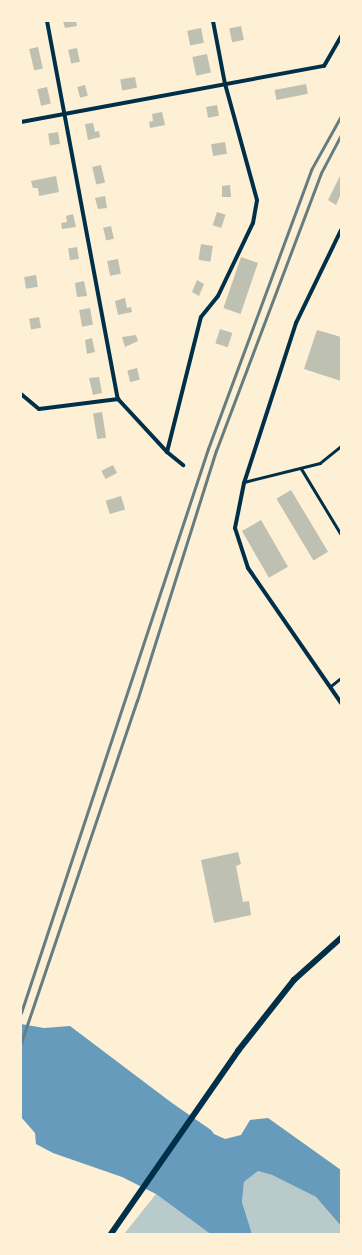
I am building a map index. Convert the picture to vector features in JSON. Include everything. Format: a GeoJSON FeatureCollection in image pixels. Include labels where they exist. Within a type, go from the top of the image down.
{"type":"FeatureCollection","features":[{"type":"Feature","properties":{"kind":"street"},"geometry":{"type":"LineString","coordinates":[[47,21],[66,114],[118,399],[167,452],[183,465]]}},
{"type":"Feature","properties":{"kind":"street"},"geometry":{"type":"LineString","coordinates":[[167,452],[201,317],[218,296],[253,223],[257,200],[225,84],[213,21]]}},
{"type":"Feature","properties":{"kind":"street"},"geometry":{"type":"LineString","coordinates":[[21,122],[324,66],[341,37]]}},
{"type":"Feature","properties":{"kind":"street"},"geometry":{"type":"LineString","coordinates":[[341,230],[296,323],[244,483],[235,528],[248,568],[331,686],[341,703]]}},
{"type":"Feature","properties":{"kind":"street"},"geometry":{"type":"LineString","coordinates":[[21,394],[39,409],[118,399]]}},
{"type":"Feature","properties":{"kind":"street"},"geometry":{"type":"LineString","coordinates":[[111,1234],[238,1051],[294,980],[341,938]]}},
{"type":"Feature","properties":{"kind":"lane"},"geometry":{"type":"LineString","coordinates":[[244,483],[320,463],[341,446]]}},
{"type":"Feature","properties":{"kind":"lane"},"geometry":{"type":"LineString","coordinates":[[301,468],[341,534]]}},
{"type":"Feature","properties":{"kind":"lane"},"geometry":{"type":"LineString","coordinates":[[331,686],[341,678]]}},
{"type":"Feature","properties":{"kind":"shaded area"},"geometry":{"type":"Polygon","coordinates":[[[258,1171],[272,1175],[316,1197],[341,1226],[341,1234],[252,1234],[242,1202],[244,1182],[258,1171]]]}},
{"type":"Feature","properties":{"kind":"shaded area"},"geometry":{"type":"Polygon","coordinates":[[[156,1194],[209,1233],[211,1234],[124,1234],[156,1194]]]}},
{"type":"Feature","properties":{"kind":"water"},"geometry":{"type":"Polygon","coordinates":[[[21,1024],[44,1028],[70,1026],[172,1103],[211,1130],[214,1134],[225,1139],[241,1135],[250,1120],[268,1118],[341,1170],[341,1226],[316,1197],[272,1175],[258,1171],[244,1182],[242,1202],[252,1234],[209,1233],[156,1194],[122,1177],[53,1153],[36,1144],[35,1133],[21,1117],[21,1024]]]}},
{"type":"Feature","properties":{"kind":"building"},"geometry":{"type":"Polygon","coordinates":[[[63,21],[76,21],[77,26],[65,28],[63,21]]]}},
{"type":"Feature","properties":{"kind":"building"},"geometry":{"type":"Polygon","coordinates":[[[241,26],[244,40],[232,42],[229,28],[241,26]]]}},
{"type":"Feature","properties":{"kind":"building"},"geometry":{"type":"Polygon","coordinates":[[[201,28],[204,43],[190,45],[187,31],[201,28]]]}},
{"type":"Feature","properties":{"kind":"building"},"geometry":{"type":"Polygon","coordinates":[[[38,47],[43,68],[34,70],[29,49],[38,47]]]}},
{"type":"Feature","properties":{"kind":"building"},"geometry":{"type":"Polygon","coordinates":[[[77,48],[80,62],[71,64],[68,50],[77,48]]]}},
{"type":"Feature","properties":{"kind":"building"},"geometry":{"type":"Polygon","coordinates":[[[207,54],[211,73],[196,76],[192,57],[207,54]]]}},
{"type":"Feature","properties":{"kind":"building"},"geometry":{"type":"Polygon","coordinates":[[[135,77],[137,88],[122,90],[120,80],[135,77]]]}},
{"type":"Feature","properties":{"kind":"building"},"geometry":{"type":"Polygon","coordinates":[[[306,84],[308,94],[276,100],[275,90],[306,84]]]}},
{"type":"Feature","properties":{"kind":"building"},"geometry":{"type":"Polygon","coordinates":[[[85,85],[88,96],[80,98],[77,87],[85,85]]]}},
{"type":"Feature","properties":{"kind":"building"},"geometry":{"type":"Polygon","coordinates":[[[47,87],[51,104],[41,106],[37,89],[47,87]]]}},
{"type":"Feature","properties":{"kind":"building"},"geometry":{"type":"Polygon","coordinates":[[[217,105],[219,116],[208,118],[206,107],[217,105]]]}},
{"type":"Feature","properties":{"kind":"building"},"geometry":{"type":"Polygon","coordinates":[[[162,112],[165,125],[150,128],[149,122],[153,121],[152,114],[162,112]]]}},
{"type":"Feature","properties":{"kind":"building"},"geometry":{"type":"Polygon","coordinates":[[[93,123],[95,132],[99,131],[100,137],[88,140],[85,124],[93,123]]]}},
{"type":"Feature","properties":{"kind":"building"},"geometry":{"type":"Polygon","coordinates":[[[58,132],[60,144],[50,145],[48,134],[58,132]]]}},
{"type":"Feature","properties":{"kind":"building"},"geometry":{"type":"Polygon","coordinates":[[[225,142],[227,154],[213,156],[211,144],[225,142]]]}},
{"type":"Feature","properties":{"kind":"building"},"geometry":{"type":"Polygon","coordinates":[[[101,165],[105,183],[96,185],[92,167],[101,165]]]}},
{"type":"Feature","properties":{"kind":"building"},"geometry":{"type":"Polygon","coordinates":[[[341,174],[341,194],[336,205],[328,200],[341,174]]]}},
{"type":"Feature","properties":{"kind":"building"},"geometry":{"type":"Polygon","coordinates":[[[56,176],[59,192],[39,196],[38,188],[33,188],[31,181],[56,176]]]}},
{"type":"Feature","properties":{"kind":"building"},"geometry":{"type":"Polygon","coordinates":[[[230,185],[231,197],[222,197],[222,186],[230,185]]]}},
{"type":"Feature","properties":{"kind":"building"},"geometry":{"type":"Polygon","coordinates":[[[105,196],[107,208],[98,209],[95,198],[105,196]]]}},
{"type":"Feature","properties":{"kind":"building"},"geometry":{"type":"Polygon","coordinates":[[[217,212],[226,215],[221,228],[213,225],[217,212]]]}},
{"type":"Feature","properties":{"kind":"building"},"geometry":{"type":"Polygon","coordinates":[[[73,214],[76,227],[62,229],[61,223],[67,222],[66,216],[73,214]]]}},
{"type":"Feature","properties":{"kind":"building"},"geometry":{"type":"Polygon","coordinates":[[[111,226],[114,239],[106,240],[103,228],[111,226]]]}},
{"type":"Feature","properties":{"kind":"building"},"geometry":{"type":"Polygon","coordinates":[[[201,244],[213,246],[210,262],[198,260],[201,244]]]}},
{"type":"Feature","properties":{"kind":"building"},"geometry":{"type":"Polygon","coordinates":[[[77,247],[79,259],[70,260],[68,248],[77,247]]]}},
{"type":"Feature","properties":{"kind":"building"},"geometry":{"type":"Polygon","coordinates":[[[241,257],[258,263],[240,314],[223,308],[241,257]]]}},
{"type":"Feature","properties":{"kind":"building"},"geometry":{"type":"Polygon","coordinates":[[[118,259],[121,274],[110,276],[107,261],[118,259]]]}},
{"type":"Feature","properties":{"kind":"building"},"geometry":{"type":"Polygon","coordinates":[[[36,275],[38,287],[26,289],[24,277],[36,275]]]}},
{"type":"Feature","properties":{"kind":"building"},"geometry":{"type":"Polygon","coordinates":[[[197,280],[204,284],[199,296],[192,292],[197,280]]]}},
{"type":"Feature","properties":{"kind":"building"},"geometry":{"type":"Polygon","coordinates":[[[84,281],[87,296],[77,297],[75,283],[84,281]]]}},
{"type":"Feature","properties":{"kind":"building"},"geometry":{"type":"Polygon","coordinates":[[[125,298],[127,308],[131,307],[132,312],[118,315],[115,301],[125,298]]]}},
{"type":"Feature","properties":{"kind":"building"},"geometry":{"type":"Polygon","coordinates":[[[90,308],[93,325],[82,327],[79,310],[90,308]]]}},
{"type":"Feature","properties":{"kind":"building"},"geometry":{"type":"Polygon","coordinates":[[[39,317],[41,328],[31,330],[29,319],[39,317]]]}},
{"type":"Feature","properties":{"kind":"building"},"geometry":{"type":"Polygon","coordinates":[[[220,329],[232,333],[228,347],[215,343],[220,329]]]}},
{"type":"Feature","properties":{"kind":"building"},"geometry":{"type":"Polygon","coordinates":[[[317,330],[341,337],[341,381],[304,369],[317,330]]]}},
{"type":"Feature","properties":{"kind":"building"},"geometry":{"type":"Polygon","coordinates":[[[136,335],[138,341],[125,347],[122,337],[136,335]]]}},
{"type":"Feature","properties":{"kind":"building"},"geometry":{"type":"Polygon","coordinates":[[[92,338],[95,352],[87,354],[85,340],[92,338]]]}},
{"type":"Feature","properties":{"kind":"building"},"geometry":{"type":"Polygon","coordinates":[[[137,368],[140,380],[130,382],[127,370],[137,368]]]}},
{"type":"Feature","properties":{"kind":"building"},"geometry":{"type":"Polygon","coordinates":[[[99,377],[102,393],[93,395],[89,378],[99,377]]]}},
{"type":"Feature","properties":{"kind":"building"},"geometry":{"type":"Polygon","coordinates":[[[102,412],[106,438],[97,439],[93,413],[102,412]]]}},
{"type":"Feature","properties":{"kind":"building"},"geometry":{"type":"Polygon","coordinates":[[[113,465],[117,473],[106,479],[101,471],[113,465]]]}},
{"type":"Feature","properties":{"kind":"building"},"geometry":{"type":"Polygon","coordinates":[[[291,490],[328,552],[314,560],[276,499],[291,490]]]}},
{"type":"Feature","properties":{"kind":"building"},"geometry":{"type":"Polygon","coordinates":[[[121,496],[125,509],[110,514],[106,501],[121,496]]]}},
{"type":"Feature","properties":{"kind":"building"},"geometry":{"type":"Polygon","coordinates":[[[261,520],[288,567],[269,578],[242,531],[261,520]]]}},
{"type":"Feature","properties":{"kind":"building"},"geometry":{"type":"Polygon","coordinates":[[[238,852],[241,864],[236,866],[243,902],[249,901],[251,915],[214,923],[201,860],[238,852]]]}},
{"type":"Feature","properties":{"kind":"railway"},"geometry":{"type":"LineString","coordinates":[[21,1013],[208,449],[311,170],[341,116]]}},
{"type":"Feature","properties":{"kind":"railway"},"geometry":{"type":"LineString","coordinates":[[21,1043],[137,701],[216,451],[321,173],[341,135]]}}]}
